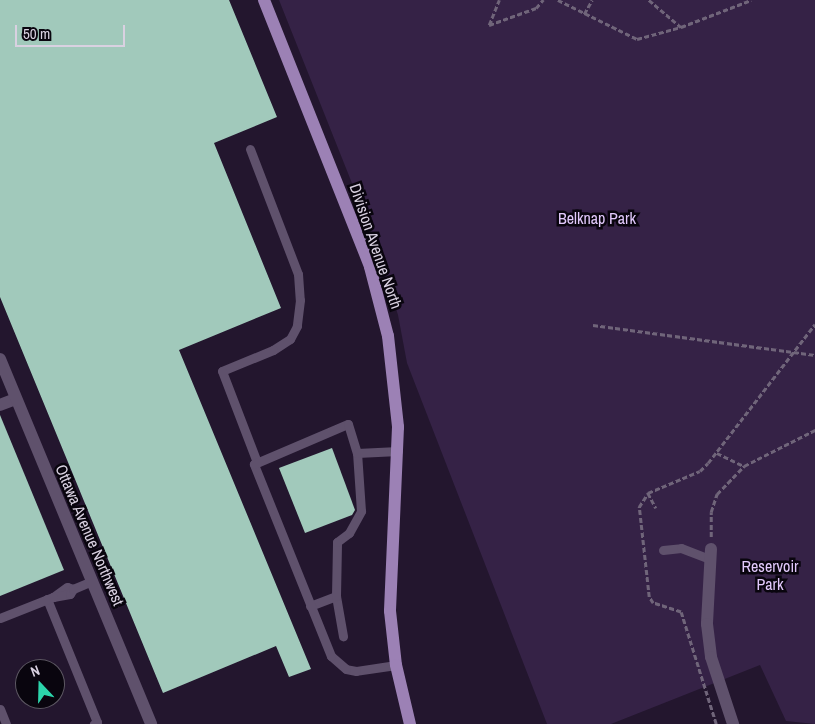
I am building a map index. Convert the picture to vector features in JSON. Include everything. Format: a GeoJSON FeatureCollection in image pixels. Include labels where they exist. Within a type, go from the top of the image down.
{"type":"FeatureCollection","features":[{"type":"Feature","properties":{"kind":"main road","name":"Division Avenue North"},"geometry":{"type":"LineString","coordinates":[[264,0],[379,295],[392,359],[398,451],[390,565],[396,665],[410,724]]}},
{"type":"Feature","properties":{"kind":"street","name":"Ottawa Avenue Northwest"},"geometry":{"type":"LineString","coordinates":[[0,359],[151,724]]}},
{"type":"Feature","properties":{"kind":"street"},"geometry":{"type":"LineString","coordinates":[[0,405],[16,398]]}},
{"type":"Feature","properties":{"kind":"street"},"geometry":{"type":"LineString","coordinates":[[710,554],[707,624],[711,657],[733,724]]}},
{"type":"Feature","properties":{"kind":"lane"},"geometry":{"type":"LineString","coordinates":[[250,149],[298,274],[300,300],[297,326],[290,339],[273,350],[222,371],[257,462]]}},
{"type":"Feature","properties":{"kind":"lane"},"geometry":{"type":"LineString","coordinates":[[342,636],[336,596],[337,542],[354,528],[361,511],[357,453],[348,424],[254,464],[310,606],[337,664],[356,671],[396,665]]}},
{"type":"Feature","properties":{"kind":"lane"},"geometry":{"type":"LineString","coordinates":[[357,453],[398,451]]}},
{"type":"Feature","properties":{"kind":"lane"},"geometry":{"type":"LineString","coordinates":[[663,550],[680,548],[710,554]]}},
{"type":"Feature","properties":{"kind":"lane"},"geometry":{"type":"LineString","coordinates":[[0,618],[50,598],[66,587],[73,589],[92,581]]}},
{"type":"Feature","properties":{"kind":"lane"},"geometry":{"type":"LineString","coordinates":[[310,606],[336,596]]}},
{"type":"Feature","properties":{"kind":"lane"},"geometry":{"type":"LineString","coordinates":[[50,598],[97,722],[94,724]]}},
{"type":"Feature","properties":{"kind":"lane"},"geometry":{"type":"LineString","coordinates":[[0,709],[6,724]]}},
{"type":"Feature","properties":{"kind":"path"},"geometry":{"type":"LineString","coordinates":[[499,0],[489,25],[536,8],[543,0]]}},
{"type":"Feature","properties":{"kind":"path"},"geometry":{"type":"LineString","coordinates":[[558,0],[637,39],[681,28],[751,0]]}},
{"type":"Feature","properties":{"kind":"path"},"geometry":{"type":"LineString","coordinates":[[584,14],[592,0]]}},
{"type":"Feature","properties":{"kind":"path"},"geometry":{"type":"LineString","coordinates":[[649,0],[681,28]]}},
{"type":"Feature","properties":{"kind":"path"},"geometry":{"type":"LineString","coordinates":[[716,724],[681,612],[653,603],[649,597],[639,507],[648,493],[700,471],[717,453],[815,324]]}},
{"type":"Feature","properties":{"kind":"path"},"geometry":{"type":"LineString","coordinates":[[593,325],[815,355]]}},
{"type":"Feature","properties":{"kind":"path"},"geometry":{"type":"LineString","coordinates":[[710,554],[711,512],[717,494],[744,466],[815,430]]}},
{"type":"Feature","properties":{"kind":"path"},"geometry":{"type":"LineString","coordinates":[[717,453],[744,466]]}},
{"type":"Feature","properties":{"kind":"path"},"geometry":{"type":"LineString","coordinates":[[648,493],[656,508]]}},
{"type":"Feature","properties":{"kind":"green space","name":"Belknap Park"},"geometry":{"type":"Polygon","coordinates":[[[279,0],[815,0],[815,724],[786,721],[760,665],[611,724],[547,724],[407,363],[398,315],[373,236],[279,0]]]}},
{"type":"Feature","properties":{"kind":"building"},"geometry":{"type":"Polygon","coordinates":[[[0,0],[229,0],[277,117],[214,143],[281,308],[179,350],[311,669],[289,677],[276,646],[163,693],[0,297],[0,0]]]}},
{"type":"Feature","properties":{"kind":"building"},"geometry":{"type":"Polygon","coordinates":[[[0,415],[64,570],[0,596],[0,415]]]}},
{"type":"Feature","properties":{"kind":"building"},"geometry":{"type":"Polygon","coordinates":[[[332,448],[355,510],[352,515],[305,533],[279,468],[332,448]]]}},
{"type":"Feature","properties":{"kind":"park label","name":"Reservoir Park"},"geometry":{"type":"Point","coordinates":[770,575]}}]}
